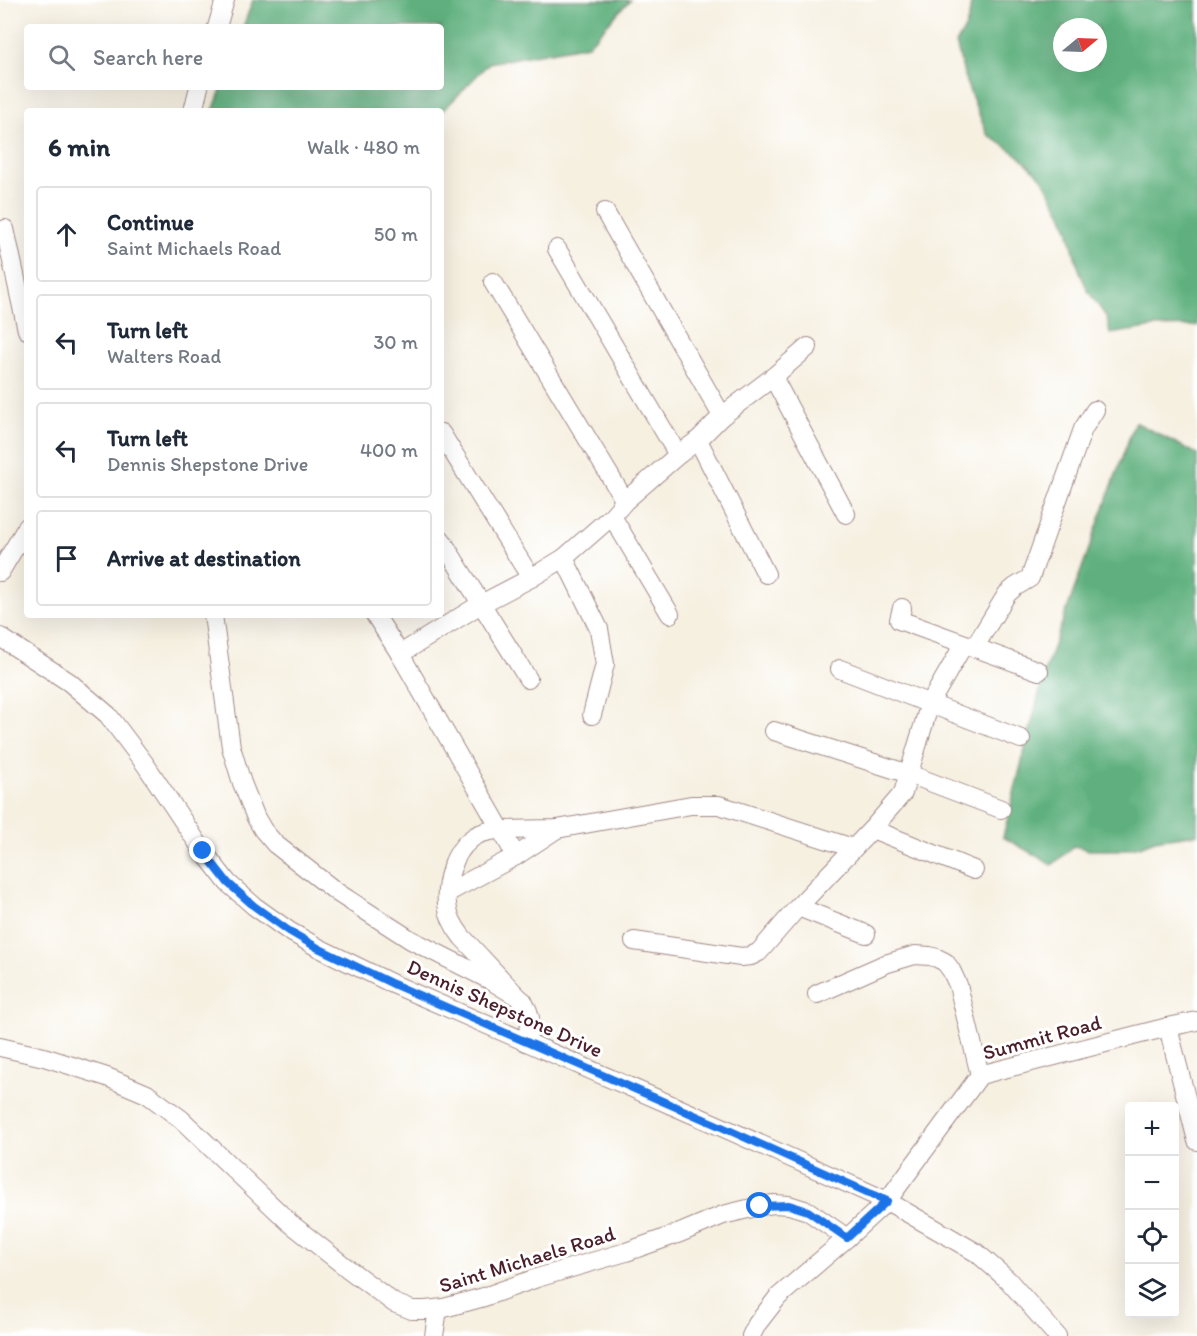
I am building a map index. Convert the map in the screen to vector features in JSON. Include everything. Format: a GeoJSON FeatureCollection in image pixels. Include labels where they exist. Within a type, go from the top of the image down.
{"type":"FeatureCollection","features":[{"type":"Feature","properties":{"kind":"street"},"geometry":{"type":"LineString","coordinates":[[218,24],[225,0]]}},
{"type":"Feature","properties":{"kind":"street"},"geometry":{"type":"LineString","coordinates":[[194,108],[198,90]]}},
{"type":"Feature","properties":{"kind":"street"},"geometry":{"type":"LineString","coordinates":[[605,212],[722,416]]}},
{"type":"Feature","properties":{"kind":"street"},"geometry":{"type":"LineString","coordinates":[[5,229],[24,316]]}},
{"type":"Feature","properties":{"kind":"street"},"geometry":{"type":"LineString","coordinates":[[557,249],[678,455]]}},
{"type":"Feature","properties":{"kind":"street"},"geometry":{"type":"LineString","coordinates":[[493,282],[625,501]]}},
{"type":"Feature","properties":{"kind":"street"},"geometry":{"type":"LineString","coordinates":[[400,654],[481,604],[564,558],[612,516],[625,501],[698,440],[722,416],[808,346]]}},
{"type":"Feature","properties":{"kind":"street"},"geometry":{"type":"LineString","coordinates":[[773,376],[846,514]]}},
{"type":"Feature","properties":{"kind":"street"},"geometry":{"type":"LineString","coordinates":[[634,941],[741,957],[751,956],[759,952],[872,829],[903,793],[930,704],[1007,594],[1030,578],[1083,429],[1095,410]]}},
{"type":"Feature","properties":{"kind":"street"},"geometry":{"type":"LineString","coordinates":[[444,438],[531,578]]}},
{"type":"Feature","properties":{"kind":"street"},"geometry":{"type":"LineString","coordinates":[[698,440],[766,574]]}},
{"type":"Feature","properties":{"kind":"street"},"geometry":{"type":"LineString","coordinates":[[612,516],[670,614]]}},
{"type":"Feature","properties":{"kind":"street"},"geometry":{"type":"LineString","coordinates":[[0,572],[24,532]]}},
{"type":"Feature","properties":{"kind":"street"},"geometry":{"type":"LineString","coordinates":[[444,543],[528,679]]}},
{"type":"Feature","properties":{"kind":"street"},"geometry":{"type":"LineString","coordinates":[[564,558],[599,629],[605,664],[592,715]]}},
{"type":"Feature","properties":{"kind":"street"},"geometry":{"type":"LineString","coordinates":[[902,608],[899,620],[1039,671]]}},
{"type":"Feature","properties":{"kind":"street"},"geometry":{"type":"LineString","coordinates":[[213,618],[231,747],[242,783],[263,830],[275,844],[338,893],[411,940],[489,980],[523,1001],[530,1018],[526,1042]]}},
{"type":"Feature","properties":{"kind":"street"},"geometry":{"type":"LineString","coordinates":[[377,618],[516,856]]}},
{"type":"Feature","properties":{"kind":"street","name":"Dennis Shepstone Drive"},"geometry":{"type":"LineString","coordinates":[[0,637],[69,682],[108,715],[228,883],[254,906],[289,931],[318,948],[393,984],[887,1201],[977,1253],[1008,1280],[1057,1336]]}},
{"type":"Feature","properties":{"kind":"street"},"geometry":{"type":"LineString","coordinates":[[840,669],[1021,740]]}},
{"type":"Feature","properties":{"kind":"street"},"geometry":{"type":"LineString","coordinates":[[774,731],[909,774],[1001,809]]}},
{"type":"Feature","properties":{"kind":"street"},"geometry":{"type":"LineString","coordinates":[[518,997],[455,928],[447,905],[451,868],[458,854],[470,839],[488,831],[557,829],[691,805],[719,805],[853,848]]}},
{"type":"Feature","properties":{"kind":"street"},"geometry":{"type":"LineString","coordinates":[[447,892],[516,856],[557,829]]}},
{"type":"Feature","properties":{"kind":"street"},"geometry":{"type":"LineString","coordinates":[[872,829],[974,870]]}},
{"type":"Feature","properties":{"kind":"street"},"geometry":{"type":"LineString","coordinates":[[798,907],[866,934]]}},
{"type":"Feature","properties":{"kind":"street"},"geometry":{"type":"LineString","coordinates":[[817,994],[885,964],[915,955],[937,958],[945,962],[958,985],[980,1075]]}},
{"type":"Feature","properties":{"kind":"street","name":"Summit Road"},"geometry":{"type":"LineString","coordinates":[[751,1336],[757,1324],[778,1297],[887,1201],[980,1075],[1197,1021]]}},
{"type":"Feature","properties":{"kind":"street"},"geometry":{"type":"LineString","coordinates":[[1168,1027],[1197,1141]]}},
{"type":"Feature","properties":{"kind":"street","name":"Saint Michaels Road"},"geometry":{"type":"LineString","coordinates":[[0,1047],[86,1070],[147,1094],[181,1119],[290,1223],[394,1303],[412,1310],[438,1309],[484,1297],[537,1278],[626,1252],[745,1208],[789,1205],[808,1211],[847,1238]]}},
{"type":"Feature","properties":{"kind":"street"},"geometry":{"type":"LineString","coordinates":[[434,1336],[438,1309]]}},
{"type":"Feature","properties":{"kind":"green space"},"geometry":{"type":"Polygon","coordinates":[[[253,0],[630,0],[588,45],[489,63],[444,110],[444,108],[214,108],[221,90],[444,90],[444,24],[244,24],[253,0]]]}},
{"type":"Feature","properties":{"kind":"green space"},"geometry":{"type":"Polygon","coordinates":[[[971,0],[1197,0],[1197,326],[1155,327],[1110,334],[1107,318],[1088,291],[1081,275],[1062,214],[1042,178],[1018,155],[987,134],[966,82],[956,43],[969,18],[971,0]]]}},
{"type":"Feature","properties":{"kind":"green space"},"geometry":{"type":"Polygon","coordinates":[[[1135,422],[1197,454],[1197,834],[1155,840],[1121,850],[1089,850],[1074,846],[1052,865],[1003,837],[1045,670],[1135,422]]]}},
{"type":"Feature","properties":{"kind":"route"},"geometry":{"type":"LineString","coordinates":[[203,851],[228,883],[254,906],[318,948],[393,984],[887,1201],[847,1238],[808,1211],[789,1205],[760,1206]]}}]}
